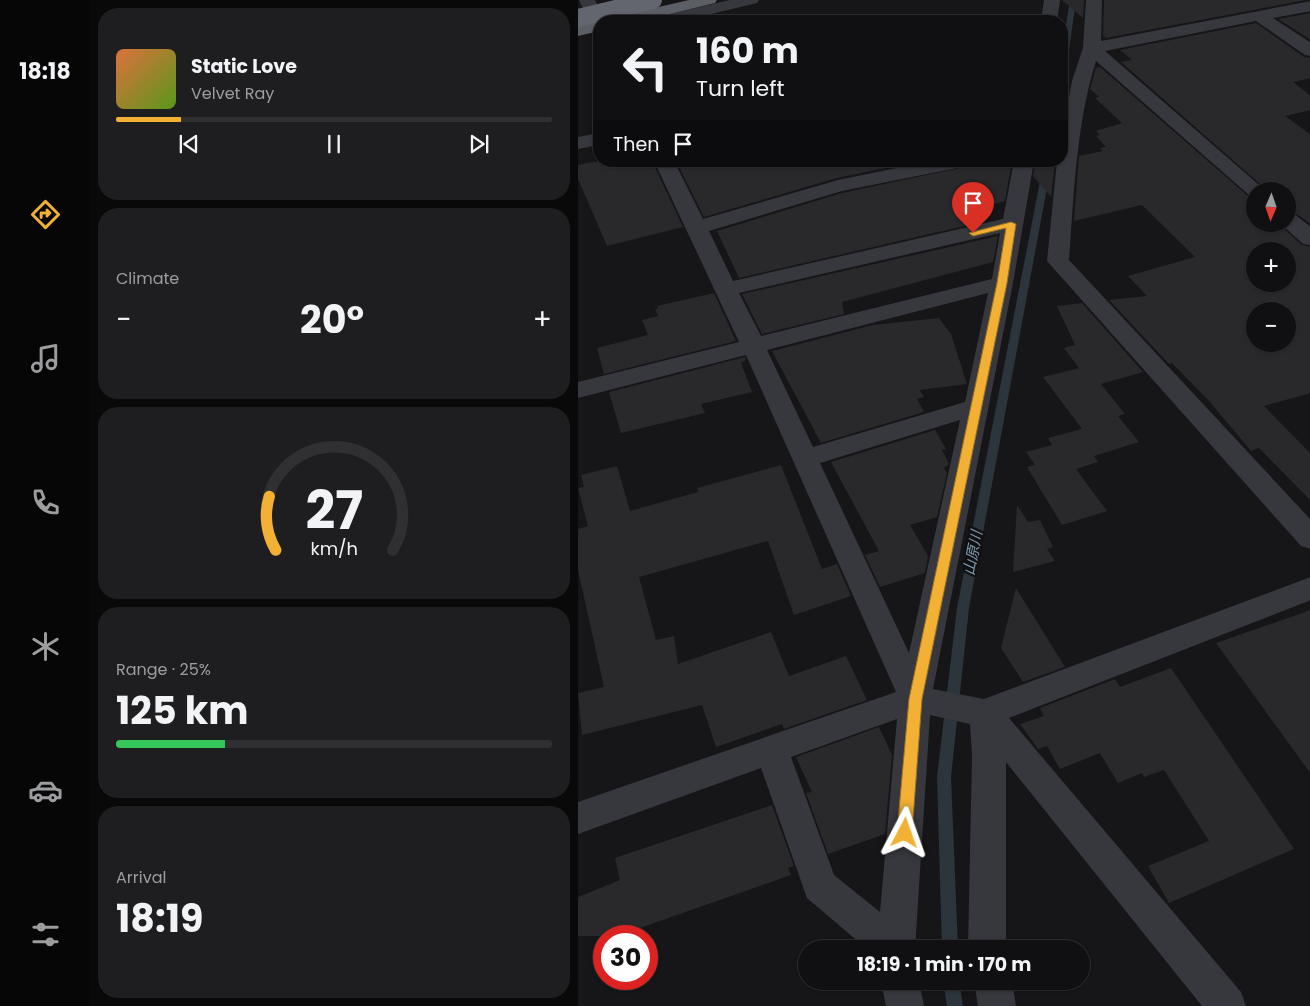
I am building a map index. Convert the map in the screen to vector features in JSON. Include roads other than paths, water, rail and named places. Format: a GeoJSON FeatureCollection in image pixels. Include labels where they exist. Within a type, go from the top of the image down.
{"type":"FeatureCollection","features":[{"type":"Feature","properties":{"kind":"highway"},"geometry":{"type":"LineString","coordinates":[[578,4],[595,0]]}},
{"type":"Feature","properties":{"kind":"highway"},"geometry":{"type":"LineString","coordinates":[[613,15],[711,4]]}},
{"type":"Feature","properties":{"kind":"highway"},"geometry":{"type":"LineString","coordinates":[[644,15],[659,11]]}},
{"type":"Feature","properties":{"kind":"highway"},"geometry":{"type":"LineString","coordinates":[[578,18],[593,17]]}},
{"type":"Feature","properties":{"kind":"highway"},"geometry":{"type":"LineString","coordinates":[[578,32],[593,28]]}},
{"type":"Feature","properties":{"kind":"street"},"geometry":{"type":"LineString","coordinates":[[587,0],[594,15]]}},
{"type":"Feature","properties":{"kind":"street"},"geometry":{"type":"LineString","coordinates":[[711,4],[751,0]]}},
{"type":"Feature","properties":{"kind":"street"},"geometry":{"type":"LineString","coordinates":[[1049,15],[1052,0]]}},
{"type":"Feature","properties":{"kind":"street"},"geometry":{"type":"LineString","coordinates":[[1068,152],[1081,81],[1092,48],[1094,0]]}},
{"type":"Feature","properties":{"kind":"street"},"geometry":{"type":"LineString","coordinates":[[1092,48],[1310,6]]}},
{"type":"Feature","properties":{"kind":"street"},"geometry":{"type":"LineString","coordinates":[[1259,16],[1310,51]]}},
{"type":"Feature","properties":{"kind":"street"},"geometry":{"type":"LineString","coordinates":[[1092,48],[1246,182]]}},
{"type":"Feature","properties":{"kind":"street"},"geometry":{"type":"LineString","coordinates":[[578,143],[593,140]]}},
{"type":"Feature","properties":{"kind":"street"},"geometry":{"type":"LineString","coordinates":[[667,167],[754,347],[915,699]]}},
{"type":"Feature","properties":{"kind":"street"},"geometry":{"type":"LineString","coordinates":[[696,228],[838,186],[932,167]]}},
{"type":"Feature","properties":{"kind":"street"},"geometry":{"type":"LineString","coordinates":[[897,940],[915,699],[1002,283],[1011,224],[1023,167]]}},
{"type":"Feature","properties":{"kind":"street"},"geometry":{"type":"LineString","coordinates":[[1066,167],[1058,261],[1310,539]]}},
{"type":"Feature","properties":{"kind":"street"},"geometry":{"type":"LineString","coordinates":[[726,289],[1011,224]]}},
{"type":"Feature","properties":{"kind":"street"},"geometry":{"type":"LineString","coordinates":[[1296,226],[1310,239]]}},
{"type":"Feature","properties":{"kind":"street"},"geometry":{"type":"LineString","coordinates":[[578,390],[1002,283]]}},
{"type":"Feature","properties":{"kind":"street"},"geometry":{"type":"LineString","coordinates":[[805,458],[976,407]]}},
{"type":"Feature","properties":{"kind":"street"},"geometry":{"type":"LineString","coordinates":[[578,818],[915,699],[985,713],[1310,588]]}},
{"type":"Feature","properties":{"kind":"street"},"geometry":{"type":"LineString","coordinates":[[985,713],[989,755],[987,940]]}},
{"type":"Feature","properties":{"kind":"street"},"geometry":{"type":"LineString","coordinates":[[985,713],[1227,1006]]}},
{"type":"Feature","properties":{"kind":"street"},"geometry":{"type":"LineString","coordinates":[[772,750],[820,886],[885,940]]}},
{"type":"Feature","properties":{"kind":"street"},"geometry":{"type":"LineString","coordinates":[[902,990],[905,1006]]}},
{"type":"Feature","properties":{"kind":"street"},"geometry":{"type":"LineString","coordinates":[[994,990],[997,1006]]}},
{"type":"Feature","properties":{"kind":"waterway","name":"山原川"},"geometry":{"type":"LineString","coordinates":[[1068,33],[1073,0]]}},
{"type":"Feature","properties":{"kind":"waterway","name":"山原川"},"geometry":{"type":"LineString","coordinates":[[950,940],[944,777],[963,608],[1047,167]]}},
{"type":"Feature","properties":{"kind":"waterway","name":"山原川"},"geometry":{"type":"LineString","coordinates":[[952,990],[955,1006]]}}]}
